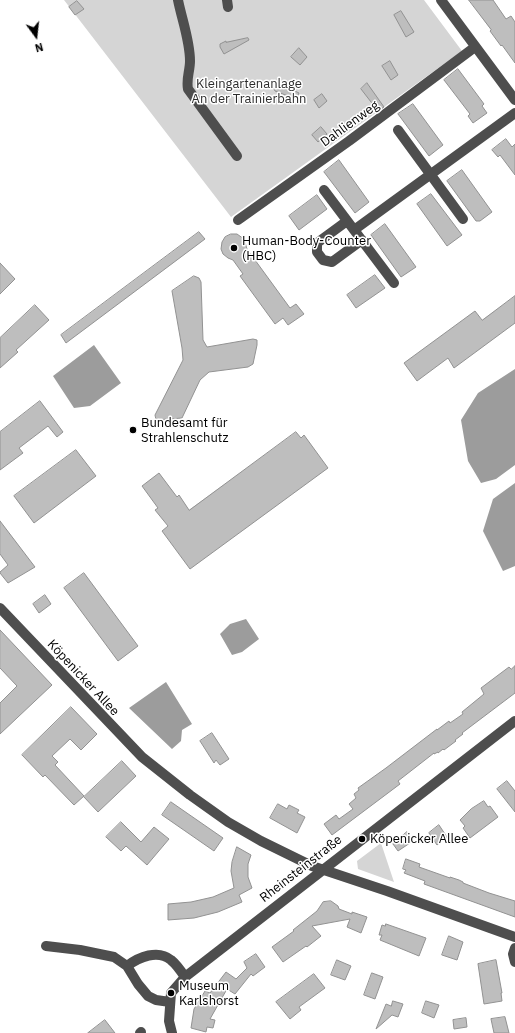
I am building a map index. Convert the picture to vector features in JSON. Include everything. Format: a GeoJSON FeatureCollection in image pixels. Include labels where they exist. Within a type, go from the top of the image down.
{"type":"FeatureCollection","features":[{"type":"Feature","properties":{"kind":"street"},"geometry":{"type":"LineString","coordinates":[[178,0],[188,45],[190,62],[186,81],[188,89],[237,156]]}},
{"type":"Feature","properties":{"kind":"street"},"geometry":{"type":"LineString","coordinates":[[441,0],[515,100]]}},
{"type":"Feature","properties":{"kind":"street","name":"Dahlienweg"},"geometry":{"type":"LineString","coordinates":[[238,220],[349,141],[475,47]]}},
{"type":"Feature","properties":{"kind":"street"},"geometry":{"type":"LineString","coordinates":[[354,230],[515,113]]}},
{"type":"Feature","properties":{"kind":"street"},"geometry":{"type":"LineString","coordinates":[[398,130],[463,219]]}},
{"type":"Feature","properties":{"kind":"street"},"geometry":{"type":"LineString","coordinates":[[324,190],[394,284]]}},
{"type":"Feature","properties":{"kind":"street"},"geometry":{"type":"LineString","coordinates":[[347,221],[317,243],[317,252],[323,260],[332,262],[362,240]]}},
{"type":"Feature","properties":{"kind":"street","name":"Köpenicker Allee"},"geometry":{"type":"LineString","coordinates":[[0,608],[127,743],[142,757],[165,776],[240,830],[298,860],[515,937]]}},
{"type":"Feature","properties":{"kind":"street","name":"Rheinsteinstraße"},"geometry":{"type":"LineString","coordinates":[[170,1002],[171,993],[185,977],[515,721]]}},
{"type":"Feature","properties":{"kind":"street"},"geometry":{"type":"LineString","coordinates":[[46,946],[80,950],[114,957],[128,966],[138,984],[148,996],[156,1000],[170,1002],[169,1020],[172,1033]]}},
{"type":"Feature","properties":{"kind":"street"},"geometry":{"type":"LineString","coordinates":[[515,948],[513,954],[515,962]]}},
{"type":"Feature","properties":{"kind":"street"},"geometry":{"type":"LineString","coordinates":[[128,966],[135,960],[160,954],[170,959],[185,977]]}},
{"type":"Feature","properties":{"kind":"green space","name":"Kleingartenanlage An der Trainierbahn"},"geometry":{"type":"Polygon","coordinates":[[[64,0],[424,0],[462,51],[231,217],[64,0]]]}},
{"type":"Feature","properties":{"kind":"green space"},"geometry":{"type":"Polygon","coordinates":[[[381,843],[394,882],[358,869],[357,861],[381,843]]]}},
{"type":"Feature","properties":{"kind":"shaded area"},"geometry":{"type":"Polygon","coordinates":[[[94,345],[121,383],[90,406],[74,408],[53,376],[94,345]]]}},
{"type":"Feature","properties":{"kind":"shaded area"},"geometry":{"type":"Polygon","coordinates":[[[515,369],[515,465],[496,479],[481,483],[468,461],[461,420],[478,393],[515,369]]]}},
{"type":"Feature","properties":{"kind":"shaded area"},"geometry":{"type":"Polygon","coordinates":[[[515,483],[515,566],[503,571],[483,531],[493,499],[515,483]]]}},
{"type":"Feature","properties":{"kind":"shaded area"},"geometry":{"type":"Polygon","coordinates":[[[246,619],[259,639],[242,652],[232,655],[220,634],[230,624],[246,619]]]}},
{"type":"Feature","properties":{"kind":"shaded area"},"geometry":{"type":"Polygon","coordinates":[[[166,682],[192,724],[182,730],[181,741],[172,749],[129,708],[166,682]]]}},
{"type":"Feature","properties":{"kind":"building"},"geometry":{"type":"Polygon","coordinates":[[[469,0],[493,0],[506,19],[511,16],[515,22],[515,63],[490,31],[491,30],[469,0]]]}},
{"type":"Feature","properties":{"kind":"building"},"geometry":{"type":"Polygon","coordinates":[[[77,1],[84,9],[75,15],[69,7],[77,1]]]}},
{"type":"Feature","properties":{"kind":"building"},"geometry":{"type":"Polygon","coordinates":[[[401,11],[414,32],[406,37],[394,15],[401,11]]]}},
{"type":"Feature","properties":{"kind":"building"},"geometry":{"type":"Polygon","coordinates":[[[248,38],[249,40],[224,54],[220,47],[220,44],[226,41],[248,38]]]}},
{"type":"Feature","properties":{"kind":"building"},"geometry":{"type":"Polygon","coordinates":[[[299,48],[307,57],[300,65],[291,57],[299,48]]]}},
{"type":"Feature","properties":{"kind":"building"},"geometry":{"type":"Polygon","coordinates":[[[390,61],[398,75],[391,80],[382,66],[390,61]]]}},
{"type":"Feature","properties":{"kind":"building"},"geometry":{"type":"Polygon","coordinates":[[[458,69],[484,104],[482,106],[487,113],[473,123],[468,116],[470,114],[444,80],[458,69]]]}},
{"type":"Feature","properties":{"kind":"building"},"geometry":{"type":"Polygon","coordinates":[[[277,82],[299,93],[296,99],[275,91],[274,89],[277,82]]]}},
{"type":"Feature","properties":{"kind":"building"},"geometry":{"type":"Polygon","coordinates":[[[367,83],[384,107],[378,111],[361,89],[367,83]]]}},
{"type":"Feature","properties":{"kind":"building"},"geometry":{"type":"Polygon","coordinates":[[[322,94],[327,101],[319,108],[314,100],[322,94]]]}},
{"type":"Feature","properties":{"kind":"building"},"geometry":{"type":"Polygon","coordinates":[[[413,104],[443,145],[429,156],[398,114],[413,104]]]}},
{"type":"Feature","properties":{"kind":"building"},"geometry":{"type":"Polygon","coordinates":[[[321,127],[327,134],[318,142],[312,135],[321,127]]]}},
{"type":"Feature","properties":{"kind":"building"},"geometry":{"type":"Polygon","coordinates":[[[506,139],[512,147],[515,144],[515,175],[500,155],[498,157],[492,150],[506,139]]]}},
{"type":"Feature","properties":{"kind":"building"},"geometry":{"type":"Polygon","coordinates":[[[339,160],[369,202],[355,213],[324,172],[339,160]]]}},
{"type":"Feature","properties":{"kind":"building"},"geometry":{"type":"Polygon","coordinates":[[[462,170],[492,212],[480,221],[476,221],[447,181],[462,170]]]}},
{"type":"Feature","properties":{"kind":"building"},"geometry":{"type":"Polygon","coordinates":[[[431,194],[462,235],[447,246],[417,204],[431,194]]]}},
{"type":"Feature","properties":{"kind":"building"},"geometry":{"type":"Polygon","coordinates":[[[317,195],[327,209],[299,230],[289,216],[317,195]]]}},
{"type":"Feature","properties":{"kind":"building"},"geometry":{"type":"Polygon","coordinates":[[[385,224],[416,267],[401,277],[371,235],[385,224]]]}},
{"type":"Feature","properties":{"kind":"building"},"geometry":{"type":"Polygon","coordinates":[[[199,232],[205,239],[66,343],[61,335],[199,232]]]}},
{"type":"Feature","properties":{"kind":"building"},"geometry":{"type":"Polygon","coordinates":[[[231,234],[237,234],[244,239],[247,249],[290,308],[296,304],[304,314],[288,325],[283,318],[275,324],[240,276],[243,274],[233,260],[223,254],[221,249],[222,242],[225,237],[231,234]]]}},
{"type":"Feature","properties":{"kind":"building"},"geometry":{"type":"Polygon","coordinates":[[[0,263],[15,279],[0,294],[0,263]]]}},
{"type":"Feature","properties":{"kind":"building"},"geometry":{"type":"Polygon","coordinates":[[[375,275],[385,288],[356,308],[347,295],[375,275]]]}},
{"type":"Feature","properties":{"kind":"building"},"geometry":{"type":"Polygon","coordinates":[[[194,276],[199,278],[201,282],[203,340],[207,347],[253,339],[257,340],[253,364],[248,367],[209,372],[200,380],[182,418],[156,420],[155,415],[183,360],[172,291],[194,276]]]}},
{"type":"Feature","properties":{"kind":"building"},"geometry":{"type":"Polygon","coordinates":[[[515,296],[515,323],[454,368],[448,358],[417,381],[404,363],[475,311],[482,320],[515,296]]]}},
{"type":"Feature","properties":{"kind":"building"},"geometry":{"type":"Polygon","coordinates":[[[35,305],[49,320],[16,350],[18,352],[0,368],[0,338],[35,305]]]}},
{"type":"Feature","properties":{"kind":"building"},"geometry":{"type":"Polygon","coordinates":[[[40,401],[63,432],[57,437],[48,426],[19,448],[23,453],[0,470],[0,432],[40,401]]]}},
{"type":"Feature","properties":{"kind":"building"},"geometry":{"type":"Polygon","coordinates":[[[296,432],[301,438],[304,435],[328,468],[190,569],[162,531],[168,526],[155,510],[158,508],[142,486],[159,473],[177,497],[179,495],[189,510],[296,432]]]}},
{"type":"Feature","properties":{"kind":"building"},"geometry":{"type":"Polygon","coordinates":[[[76,450],[96,476],[34,523],[14,496],[76,450]]]}},
{"type":"Feature","properties":{"kind":"building"},"geometry":{"type":"Polygon","coordinates":[[[0,521],[35,567],[8,583],[0,573],[8,565],[0,554],[0,521]]]}},
{"type":"Feature","properties":{"kind":"building"},"geometry":{"type":"Polygon","coordinates":[[[84,573],[138,646],[118,661],[64,588],[84,573]]]}},
{"type":"Feature","properties":{"kind":"building"},"geometry":{"type":"Polygon","coordinates":[[[45,595],[51,604],[39,613],[33,604],[45,595]]]}},
{"type":"Feature","properties":{"kind":"building"},"geometry":{"type":"Polygon","coordinates":[[[0,630],[52,685],[0,734],[0,703],[17,686],[0,668],[0,630]]]}},
{"type":"Feature","properties":{"kind":"building"},"geometry":{"type":"Polygon","coordinates":[[[515,666],[515,693],[462,733],[463,734],[455,740],[456,741],[444,750],[443,749],[438,753],[434,753],[398,781],[400,784],[332,835],[324,824],[336,815],[339,819],[353,809],[349,804],[356,798],[354,794],[359,790],[358,788],[437,729],[449,721],[450,723],[463,714],[462,712],[484,694],[481,688],[509,667],[511,669],[515,666]]]}},
{"type":"Feature","properties":{"kind":"building"},"geometry":{"type":"Polygon","coordinates":[[[71,707],[97,734],[81,750],[70,739],[52,756],[58,762],[55,765],[84,796],[74,805],[45,775],[43,777],[22,755],[71,707]]]}},
{"type":"Feature","properties":{"kind":"building"},"geometry":{"type":"Polygon","coordinates":[[[212,733],[229,759],[220,765],[216,760],[214,763],[200,741],[212,733]]]}},
{"type":"Feature","properties":{"kind":"building"},"geometry":{"type":"Polygon","coordinates":[[[122,761],[136,776],[98,812],[84,797],[122,761]]]}},
{"type":"Feature","properties":{"kind":"building"},"geometry":{"type":"Polygon","coordinates":[[[507,781],[515,791],[515,812],[497,789],[507,781]]]}},
{"type":"Feature","properties":{"kind":"building"},"geometry":{"type":"Polygon","coordinates":[[[484,801],[488,807],[490,806],[498,817],[470,838],[463,828],[465,826],[460,820],[471,809],[484,801]]]}},
{"type":"Feature","properties":{"kind":"building"},"geometry":{"type":"Polygon","coordinates":[[[171,802],[223,838],[214,851],[162,815],[171,802]]]}},
{"type":"Feature","properties":{"kind":"building"},"geometry":{"type":"Polygon","coordinates":[[[278,804],[287,809],[289,805],[299,810],[297,813],[305,817],[297,833],[270,818],[278,804]]]}},
{"type":"Feature","properties":{"kind":"building"},"geometry":{"type":"Polygon","coordinates":[[[121,822],[141,842],[154,827],[169,839],[147,865],[126,846],[121,851],[106,837],[121,822]]]}},
{"type":"Feature","properties":{"kind":"building"},"geometry":{"type":"Polygon","coordinates":[[[439,825],[447,837],[437,845],[429,833],[439,825]]]}},
{"type":"Feature","properties":{"kind":"building"},"geometry":{"type":"Polygon","coordinates":[[[407,832],[413,841],[398,851],[393,844],[407,832]]]}},
{"type":"Feature","properties":{"kind":"building"},"geometry":{"type":"Polygon","coordinates":[[[237,847],[251,855],[248,864],[248,877],[252,888],[239,895],[242,902],[218,912],[194,918],[168,920],[168,904],[191,902],[213,897],[234,888],[231,871],[232,862],[237,847]]]}},
{"type":"Feature","properties":{"kind":"building"},"geometry":{"type":"Polygon","coordinates":[[[406,859],[420,864],[419,867],[515,901],[515,917],[424,884],[425,881],[404,873],[406,870],[403,869],[406,859]]]}},
{"type":"Feature","properties":{"kind":"building"},"geometry":{"type":"Polygon","coordinates":[[[331,901],[338,906],[339,909],[352,914],[352,912],[367,917],[361,933],[347,927],[350,919],[312,926],[321,936],[283,962],[272,947],[294,931],[293,930],[317,911],[323,902],[331,901]]]}},
{"type":"Feature","properties":{"kind":"building"},"geometry":{"type":"Polygon","coordinates":[[[386,924],[426,938],[419,956],[380,940],[382,935],[379,935],[382,925],[385,926],[386,924]]]}},
{"type":"Feature","properties":{"kind":"building"},"geometry":{"type":"Polygon","coordinates":[[[449,936],[463,942],[457,960],[442,955],[449,936]]]}},
{"type":"Feature","properties":{"kind":"building"},"geometry":{"type":"Polygon","coordinates":[[[256,954],[265,967],[253,976],[251,974],[235,994],[227,989],[210,1019],[215,1020],[213,1028],[207,1027],[206,1032],[191,1028],[194,1009],[205,991],[210,993],[226,972],[236,979],[247,968],[244,962],[256,954]]]}},
{"type":"Feature","properties":{"kind":"building"},"geometry":{"type":"Polygon","coordinates":[[[337,960],[351,966],[345,980],[331,975],[337,960]]]}},
{"type":"Feature","properties":{"kind":"building"},"geometry":{"type":"Polygon","coordinates":[[[496,960],[502,1001],[484,1004],[478,964],[496,960]]]}},
{"type":"Feature","properties":{"kind":"building"},"geometry":{"type":"Polygon","coordinates":[[[372,973],[383,977],[375,999],[364,995],[372,973]]]}},
{"type":"Feature","properties":{"kind":"building"},"geometry":{"type":"Polygon","coordinates":[[[314,974],[325,988],[299,1007],[301,1010],[290,1019],[276,1002],[314,974]]]}},
{"type":"Feature","properties":{"kind":"building"},"geometry":{"type":"Polygon","coordinates":[[[393,1001],[403,1004],[398,1017],[392,1015],[376,1029],[386,1004],[391,1006],[393,1001]]]}},
{"type":"Feature","properties":{"kind":"building"},"geometry":{"type":"Polygon","coordinates":[[[426,1001],[439,1005],[434,1018],[422,1013],[426,1001]]]}},
{"type":"Feature","properties":{"kind":"building"},"geometry":{"type":"Polygon","coordinates":[[[505,1017],[509,1033],[494,1033],[491,1019],[505,1017]]]}},
{"type":"Feature","properties":{"kind":"building"},"geometry":{"type":"Polygon","coordinates":[[[466,1018],[467,1027],[454,1029],[453,1020],[466,1018]]]}},
{"type":"Feature","properties":{"kind":"building"},"geometry":{"type":"Polygon","coordinates":[[[105,1020],[115,1033],[88,1033],[105,1020]]]}},
{"type":"Feature","properties":{"kind":"place","name":"Human-Body-Counter (HBC)"},"geometry":{"type":"Point","coordinates":[234,248]}},
{"type":"Feature","properties":{"kind":"place","name":"Bundesamt für Strahlenschutz"},"geometry":{"type":"Point","coordinates":[133,430]}},
{"type":"Feature","properties":{"kind":"place","name":"Köpenicker Allee"},"geometry":{"type":"Point","coordinates":[362,839]}},
{"type":"Feature","properties":{"kind":"place","name":"Museum Karlshorst"},"geometry":{"type":"Point","coordinates":[171,993]}}]}
